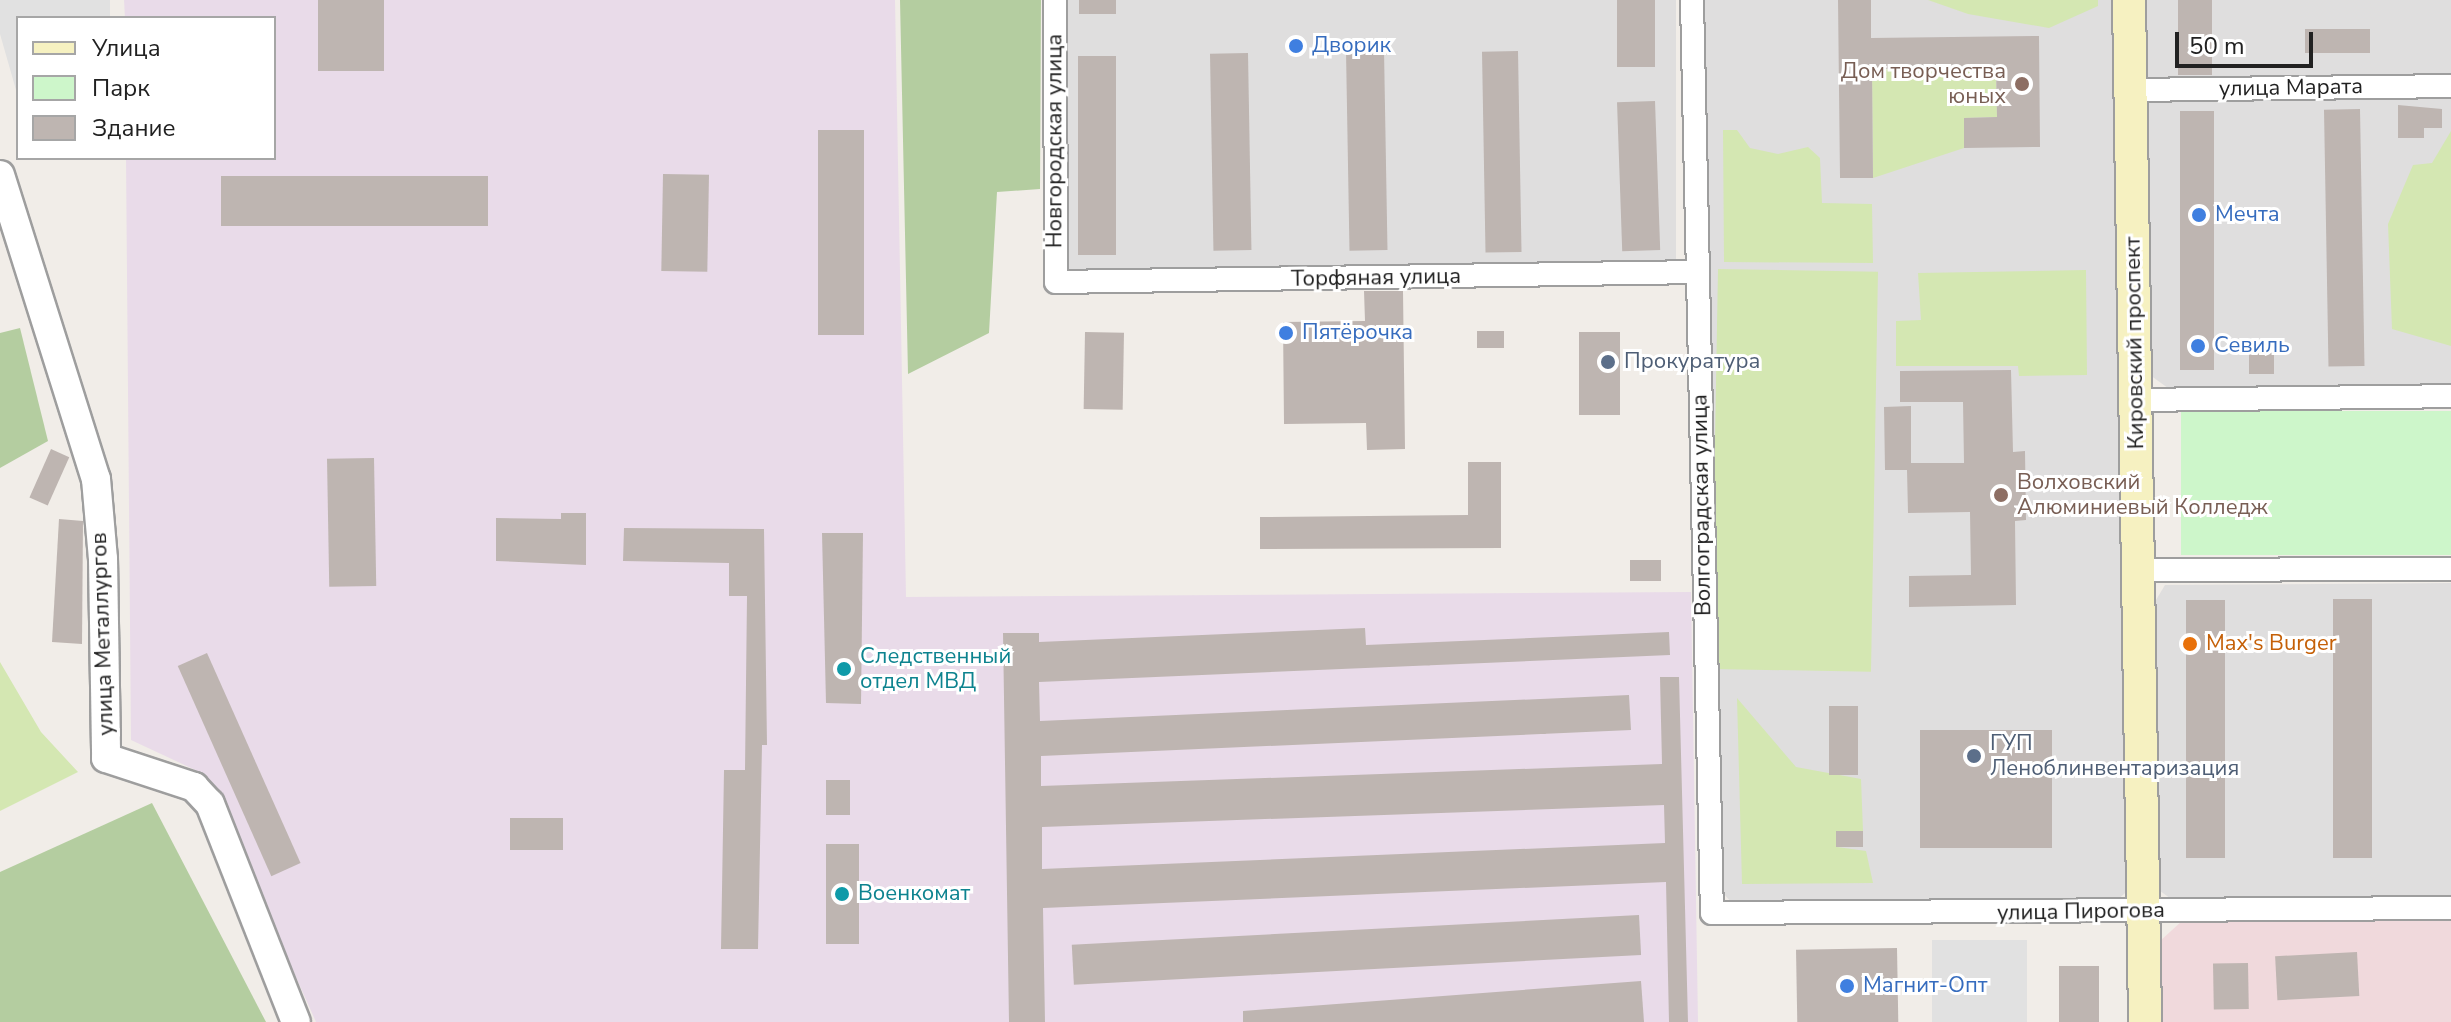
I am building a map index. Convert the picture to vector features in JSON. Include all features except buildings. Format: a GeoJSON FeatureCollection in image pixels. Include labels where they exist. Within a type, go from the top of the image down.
{"type":"FeatureCollection","features":[{"type":"Feature","properties":{"kind":"main road","name":"Кировский проспект"},"geometry":{"type":"LineString","coordinates":[[2129,0],[2145,1022]]}},
{"type":"Feature","properties":{"kind":"street","name":"Новгородская улица"},"geometry":{"type":"LineString","coordinates":[[1055,0],[1056,282]]}},
{"type":"Feature","properties":{"kind":"street","name":"Волгоградская улица"},"geometry":{"type":"LineString","coordinates":[[1692,0],[1712,913]]}},
{"type":"Feature","properties":{"kind":"street","name":"улица Марата"},"geometry":{"type":"LineString","coordinates":[[2130,90],[2451,86]]}},
{"type":"Feature","properties":{"kind":"street","name":"улица Металлургов"},"geometry":{"type":"LineString","coordinates":[[0,175],[96,479],[103,559],[106,758],[194,787],[210,804],[296,1022]]}},
{"type":"Feature","properties":{"kind":"street","name":"Торфяная улица"},"geometry":{"type":"LineString","coordinates":[[1056,282],[1697,272]]}},
{"type":"Feature","properties":{"kind":"street"},"geometry":{"type":"LineString","coordinates":[[2136,400],[2451,396]]}},
{"type":"Feature","properties":{"kind":"street"},"geometry":{"type":"LineString","coordinates":[[2138,570],[2451,569]]}},
{"type":"Feature","properties":{"kind":"street","name":"улица Пирогова"},"geometry":{"type":"LineString","coordinates":[[1712,913],[2451,908]]}},
{"type":"Feature","properties":{"kind":"shaded area"},"geometry":{"type":"Polygon","coordinates":[[[0,0],[110,0],[110,16],[16,16],[16,90],[0,34],[0,0]]]}},
{"type":"Feature","properties":{"kind":"shaded area"},"geometry":{"type":"Polygon","coordinates":[[[124,0],[895,0],[906,597],[1691,592],[1698,1022],[316,1022],[206,775],[131,740],[126,160],[276,160],[276,16],[125,16],[124,0]]]}},
{"type":"Feature","properties":{"kind":"shaded area"},"geometry":{"type":"Polygon","coordinates":[[[1062,0],[1676,0],[1676,271],[1062,271],[1062,0]]]}},
{"type":"Feature","properties":{"kind":"shaded area"},"geometry":{"type":"Polygon","coordinates":[[[1703,0],[2117,0],[2132,887],[2116,901],[1734,905],[1721,891],[1703,0]]]}},
{"type":"Feature","properties":{"kind":"shaded area"},"geometry":{"type":"Polygon","coordinates":[[[2145,0],[2451,0],[2451,386],[2172,391],[2150,375],[2145,0]]]}},
{"type":"Feature","properties":{"kind":"shaded area"},"geometry":{"type":"Polygon","coordinates":[[[2451,583],[2451,898],[2174,901],[2156,888],[2156,600],[2165,585],[2451,583]]]}},
{"type":"Feature","properties":{"kind":"shaded area"},"geometry":{"type":"Polygon","coordinates":[[[2451,919],[2451,1022],[2161,1022],[2160,941],[2182,921],[2451,919]]]}},
{"type":"Feature","properties":{"kind":"shaded area"},"geometry":{"type":"Polygon","coordinates":[[[1932,940],[2027,940],[2027,1022],[1932,1022],[1932,940]]]}},
{"type":"Feature","properties":{"kind":"green space"},"geometry":{"type":"Polygon","coordinates":[[[900,0],[1041,0],[1040,189],[997,192],[989,333],[908,374],[900,0]]]}},
{"type":"Feature","properties":{"kind":"green space"},"geometry":{"type":"Polygon","coordinates":[[[1928,0],[2098,0],[2098,6],[2049,28],[1968,14],[1928,0]]]}},
{"type":"Feature","properties":{"kind":"green space"},"geometry":{"type":"Polygon","coordinates":[[[1872,69],[1996,72],[1997,117],[1964,118],[1964,148],[1873,178],[1872,69]]]}},
{"type":"Feature","properties":{"kind":"green space"},"geometry":{"type":"Polygon","coordinates":[[[1723,130],[1737,130],[1750,148],[1778,154],[1808,147],[1820,158],[1822,203],[1872,204],[1873,263],[1724,262],[1723,130]]]}},
{"type":"Feature","properties":{"kind":"green space"},"geometry":{"type":"Polygon","coordinates":[[[2451,131],[2451,346],[2392,329],[2388,224],[2413,165],[2432,163],[2451,131]]]}},
{"type":"Feature","properties":{"kind":"green space"},"geometry":{"type":"Polygon","coordinates":[[[1718,269],[1878,272],[1871,672],[1711,669],[1718,269]]]}},
{"type":"Feature","properties":{"kind":"green space"},"geometry":{"type":"Polygon","coordinates":[[[2086,270],[2087,375],[2019,376],[2018,366],[1896,366],[1896,321],[1921,320],[1918,273],[2086,270]]]}},
{"type":"Feature","properties":{"kind":"green space"},"geometry":{"type":"Polygon","coordinates":[[[20,328],[48,441],[0,468],[0,333],[20,328]]]}},
{"type":"Feature","properties":{"kind":"green space"},"geometry":{"type":"Polygon","coordinates":[[[2181,411],[2451,411],[2451,555],[2181,555],[2181,411]]]}},
{"type":"Feature","properties":{"kind":"green space"},"geometry":{"type":"Polygon","coordinates":[[[0,662],[41,732],[78,772],[0,811],[0,662]]]}},
{"type":"Feature","properties":{"kind":"green space"},"geometry":{"type":"Polygon","coordinates":[[[1737,698],[1796,767],[1861,779],[1863,831],[1837,831],[1837,847],[1866,851],[1873,883],[1742,884],[1737,698]]]}},
{"type":"Feature","properties":{"kind":"green space"},"geometry":{"type":"Polygon","coordinates":[[[152,803],[266,1022],[0,1022],[0,872],[152,803]]]}},
{"type":"Feature","properties":{"kind":"place","name":"Дворик"},"geometry":{"type":"Point","coordinates":[1296,46]}},
{"type":"Feature","properties":{"kind":"place","name":"Дом творчества юных"},"geometry":{"type":"Point","coordinates":[2022,84]}},
{"type":"Feature","properties":{"kind":"place","name":"Мечта"},"geometry":{"type":"Point","coordinates":[2199,215]}},
{"type":"Feature","properties":{"kind":"place","name":"Пятёрочка"},"geometry":{"type":"Point","coordinates":[1286,333]}},
{"type":"Feature","properties":{"kind":"place","name":"Севиль"},"geometry":{"type":"Point","coordinates":[2198,346]}},
{"type":"Feature","properties":{"kind":"place","name":"Прокуратура"},"geometry":{"type":"Point","coordinates":[1608,362]}},
{"type":"Feature","properties":{"kind":"place","name":"Волховский Алюминиевый Колледж"},"geometry":{"type":"Point","coordinates":[2001,495]}},
{"type":"Feature","properties":{"kind":"place","name":"Max's Burger"},"geometry":{"type":"Point","coordinates":[2190,644]}},
{"type":"Feature","properties":{"kind":"place","name":"Следственный отдел МВД"},"geometry":{"type":"Point","coordinates":[844,669]}},
{"type":"Feature","properties":{"kind":"place","name":"ГУП Леноблинвентаризация"},"geometry":{"type":"Point","coordinates":[1974,756]}},
{"type":"Feature","properties":{"kind":"place","name":"Военкомат"},"geometry":{"type":"Point","coordinates":[842,894]}},
{"type":"Feature","properties":{"kind":"place","name":"Магнит-Опт"},"geometry":{"type":"Point","coordinates":[1847,986]}}]}
